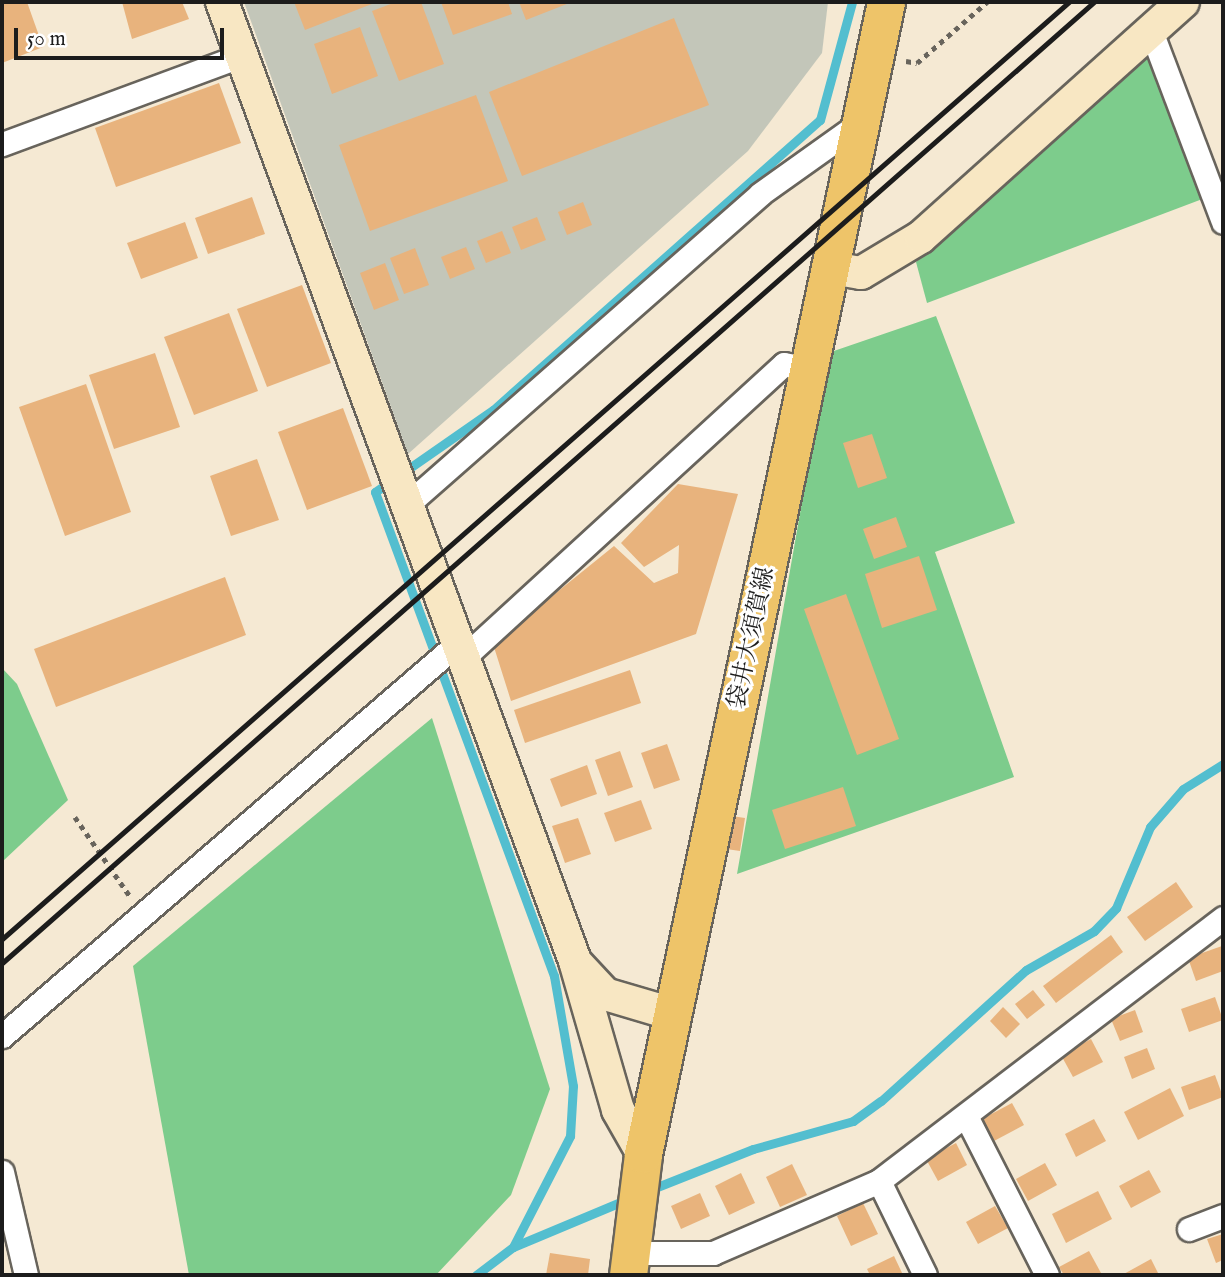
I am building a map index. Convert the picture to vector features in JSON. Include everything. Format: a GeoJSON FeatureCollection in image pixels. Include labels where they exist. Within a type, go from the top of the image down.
{"type":"FeatureCollection","features":[{"type":"Feature","properties":{"kind":"main road","name":"袋井大須賀線"},"geometry":{"type":"LineString","coordinates":[[630,1264],[643,1154],[832,268],[858,124],[886,2]]}},
{"type":"Feature","properties":{"kind":"street"},"geometry":{"type":"LineString","coordinates":[[222,2],[410,502],[460,651],[575,961],[618,1110],[643,1154]]}},
{"type":"Feature","properties":{"kind":"street"},"geometry":{"type":"LineString","coordinates":[[832,268],[861,273],[921,237],[1183,2]]}},
{"type":"Feature","properties":{"kind":"street"},"geometry":{"type":"LineString","coordinates":[[1151,31],[1223,222]]}},
{"type":"Feature","properties":{"kind":"street"},"geometry":{"type":"LineString","coordinates":[[2,144],[242,55]]}},
{"type":"Feature","properties":{"kind":"street"},"geometry":{"type":"LineString","coordinates":[[410,502],[760,194],[858,124]]}},
{"type":"Feature","properties":{"kind":"street"},"geometry":{"type":"LineString","coordinates":[[2,1036],[142,914],[460,651],[784,364],[809,369]]}},
{"type":"Feature","properties":{"kind":"street"},"geometry":{"type":"LineString","coordinates":[[630,1264],[713,1253],[879,1181],[967,1118],[1223,918]]}},
{"type":"Feature","properties":{"kind":"street"},"geometry":{"type":"LineString","coordinates":[[575,961],[605,994],[673,1014]]}},
{"type":"Feature","properties":{"kind":"street"},"geometry":{"type":"LineString","coordinates":[[967,1118],[1047,1275]]}},
{"type":"Feature","properties":{"kind":"street"},"geometry":{"type":"LineString","coordinates":[[2,1172],[26,1275]]}},
{"type":"Feature","properties":{"kind":"street"},"geometry":{"type":"LineString","coordinates":[[879,1181],[925,1275]]}},
{"type":"Feature","properties":{"kind":"street"},"geometry":{"type":"LineString","coordinates":[[1189,1229],[1223,1216]]}},
{"type":"Feature","properties":{"kind":"path"},"geometry":{"type":"LineString","coordinates":[[874,57],[917,63],[987,2]]}},
{"type":"Feature","properties":{"kind":"path"},"geometry":{"type":"LineString","coordinates":[[75,817],[142,914]]}},
{"type":"Feature","properties":{"kind":"shaded area"},"geometry":{"type":"Polygon","coordinates":[[[244,2],[828,2],[822,53],[748,151],[408,454],[244,2]]]}},
{"type":"Feature","properties":{"kind":"green space"},"geometry":{"type":"Polygon","coordinates":[[[1158,49],[1213,195],[927,303],[916,262],[1158,49]]]}},
{"type":"Feature","properties":{"kind":"green space"},"geometry":{"type":"Polygon","coordinates":[[[936,316],[1015,523],[935,552],[1014,777],[737,874],[828,353],[936,316]]]}},
{"type":"Feature","properties":{"kind":"green space"},"geometry":{"type":"Polygon","coordinates":[[[2,668],[17,684],[68,800],[2,862],[2,668]]]}},
{"type":"Feature","properties":{"kind":"green space"},"geometry":{"type":"Polygon","coordinates":[[[432,718],[550,1089],[511,1195],[436,1275],[189,1275],[133,966],[432,718]]]}},
{"type":"Feature","properties":{"kind":"building"},"geometry":{"type":"Polygon","coordinates":[[[2,2],[27,2],[43,47],[2,63],[2,2]]]}},
{"type":"Feature","properties":{"kind":"building"},"geometry":{"type":"Polygon","coordinates":[[[122,2],[182,2],[189,19],[132,39],[122,2]]]}},
{"type":"Feature","properties":{"kind":"building"},"geometry":{"type":"Polygon","coordinates":[[[294,2],[377,2],[305,30],[294,2]]]}},
{"type":"Feature","properties":{"kind":"building"},"geometry":{"type":"Polygon","coordinates":[[[396,2],[421,2],[444,64],[399,81],[372,11],[396,2]]]}},
{"type":"Feature","properties":{"kind":"building"},"geometry":{"type":"Polygon","coordinates":[[[441,2],[508,2],[512,14],[453,35],[441,2]]]}},
{"type":"Feature","properties":{"kind":"building"},"geometry":{"type":"Polygon","coordinates":[[[519,2],[572,2],[526,20],[519,2]]]}},
{"type":"Feature","properties":{"kind":"building"},"geometry":{"type":"Polygon","coordinates":[[[674,18],[709,105],[522,176],[489,92],[674,18]]]}},
{"type":"Feature","properties":{"kind":"building"},"geometry":{"type":"Polygon","coordinates":[[[360,27],[378,76],[332,94],[314,44],[360,27]]]}},
{"type":"Feature","properties":{"kind":"building"},"geometry":{"type":"Polygon","coordinates":[[[219,83],[241,143],[116,187],[95,128],[219,83]]]}},
{"type":"Feature","properties":{"kind":"building"},"geometry":{"type":"Polygon","coordinates":[[[476,95],[508,181],[370,231],[339,145],[476,95]]]}},
{"type":"Feature","properties":{"kind":"building"},"geometry":{"type":"Polygon","coordinates":[[[252,197],[265,234],[208,254],[195,218],[252,197]]]}},
{"type":"Feature","properties":{"kind":"building"},"geometry":{"type":"Polygon","coordinates":[[[583,202],[592,225],[567,235],[558,212],[583,202]]]}},
{"type":"Feature","properties":{"kind":"building"},"geometry":{"type":"Polygon","coordinates":[[[537,217],[546,240],[521,250],[512,227],[537,217]]]}},
{"type":"Feature","properties":{"kind":"building"},"geometry":{"type":"Polygon","coordinates":[[[185,222],[198,258],[141,279],[127,243],[185,222]]]}},
{"type":"Feature","properties":{"kind":"building"},"geometry":{"type":"Polygon","coordinates":[[[502,231],[511,253],[486,263],[477,241],[502,231]]]}},
{"type":"Feature","properties":{"kind":"building"},"geometry":{"type":"Polygon","coordinates":[[[466,247],[475,269],[450,279],[441,257],[466,247]]]}},
{"type":"Feature","properties":{"kind":"building"},"geometry":{"type":"Polygon","coordinates":[[[415,248],[429,285],[404,294],[390,258],[415,248]]]}},
{"type":"Feature","properties":{"kind":"building"},"geometry":{"type":"Polygon","coordinates":[[[385,263],[399,300],[374,310],[360,273],[385,263]]]}},
{"type":"Feature","properties":{"kind":"building"},"geometry":{"type":"Polygon","coordinates":[[[302,285],[331,363],[267,387],[237,309],[302,285]]]}},
{"type":"Feature","properties":{"kind":"building"},"geometry":{"type":"Polygon","coordinates":[[[229,313],[258,391],[194,415],[164,337],[229,313]]]}},
{"type":"Feature","properties":{"kind":"building"},"geometry":{"type":"Polygon","coordinates":[[[155,353],[180,427],[114,449],[89,375],[155,353]]]}},
{"type":"Feature","properties":{"kind":"building"},"geometry":{"type":"Polygon","coordinates":[[[86,384],[131,512],[65,536],[19,407],[86,384]]]}},
{"type":"Feature","properties":{"kind":"building"},"geometry":{"type":"Polygon","coordinates":[[[343,408],[372,486],[307,510],[278,432],[343,408]]]}},
{"type":"Feature","properties":{"kind":"building"},"geometry":{"type":"Polygon","coordinates":[[[872,434],[887,478],[858,488],[843,443],[872,434]]]}},
{"type":"Feature","properties":{"kind":"building"},"geometry":{"type":"Polygon","coordinates":[[[257,459],[279,520],[231,536],[210,476],[257,459]]]}},
{"type":"Feature","properties":{"kind":"building"},"geometry":{"type":"Polygon","coordinates":[[[678,484],[738,494],[696,634],[511,701],[493,644],[614,546],[654,583],[678,573],[679,545],[644,567],[621,543],[678,484]]]}},
{"type":"Feature","properties":{"kind":"building"},"geometry":{"type":"Polygon","coordinates":[[[896,517],[907,547],[874,559],[863,529],[896,517]]]}},
{"type":"Feature","properties":{"kind":"building"},"geometry":{"type":"Polygon","coordinates":[[[919,556],[937,610],[882,628],[865,574],[919,556]]]}},
{"type":"Feature","properties":{"kind":"building"},"geometry":{"type":"Polygon","coordinates":[[[225,577],[246,635],[56,707],[34,649],[225,577]]]}},
{"type":"Feature","properties":{"kind":"building"},"geometry":{"type":"Polygon","coordinates":[[[846,594],[899,739],[857,755],[804,609],[846,594]]]}},
{"type":"Feature","properties":{"kind":"building"},"geometry":{"type":"Polygon","coordinates":[[[630,670],[641,703],[525,743],[514,710],[630,670]]]}},
{"type":"Feature","properties":{"kind":"building"},"geometry":{"type":"Polygon","coordinates":[[[667,744],[680,780],[654,789],[641,753],[667,744]]]}},
{"type":"Feature","properties":{"kind":"building"},"geometry":{"type":"Polygon","coordinates":[[[620,751],[633,787],[608,796],[595,760],[620,751]]]}},
{"type":"Feature","properties":{"kind":"building"},"geometry":{"type":"Polygon","coordinates":[[[587,765],[597,794],[561,807],[550,779],[587,765]]]}},
{"type":"Feature","properties":{"kind":"building"},"geometry":{"type":"Polygon","coordinates":[[[843,787],[856,826],[785,849],[772,810],[843,787]]]}},
{"type":"Feature","properties":{"kind":"building"},"geometry":{"type":"Polygon","coordinates":[[[641,800],[652,829],[615,842],[604,813],[641,800]]]}},
{"type":"Feature","properties":{"kind":"building"},"geometry":{"type":"Polygon","coordinates":[[[704,812],[745,818],[740,851],[699,845],[704,812]]]}},
{"type":"Feature","properties":{"kind":"building"},"geometry":{"type":"Polygon","coordinates":[[[578,818],[591,854],[565,863],[552,826],[578,818]]]}},
{"type":"Feature","properties":{"kind":"building"},"geometry":{"type":"Polygon","coordinates":[[[1176,882],[1193,907],[1145,941],[1127,917],[1176,882]]]}},
{"type":"Feature","properties":{"kind":"building"},"geometry":{"type":"Polygon","coordinates":[[[1111,935],[1123,952],[1056,1003],[1043,986],[1111,935]]]}},
{"type":"Feature","properties":{"kind":"building"},"geometry":{"type":"Polygon","coordinates":[[[1222,946],[1223,971],[1196,981],[1188,958],[1222,946]]]}},
{"type":"Feature","properties":{"kind":"building"},"geometry":{"type":"Polygon","coordinates":[[[1033,990],[1045,1005],[1027,1019],[1015,1004],[1033,990]]]}},
{"type":"Feature","properties":{"kind":"building"},"geometry":{"type":"Polygon","coordinates":[[[1215,997],[1223,1020],[1189,1032],[1181,1009],[1215,997]]]}},
{"type":"Feature","properties":{"kind":"building"},"geometry":{"type":"Polygon","coordinates":[[[1003,1007],[1020,1024],[1006,1038],[990,1021],[1003,1007]]]}},
{"type":"Feature","properties":{"kind":"building"},"geometry":{"type":"Polygon","coordinates":[[[1135,1010],[1143,1032],[1120,1041],[1111,1019],[1135,1010]]]}},
{"type":"Feature","properties":{"kind":"building"},"geometry":{"type":"Polygon","coordinates":[[[1091,1039],[1103,1062],[1073,1077],[1061,1055],[1091,1039]]]}},
{"type":"Feature","properties":{"kind":"building"},"geometry":{"type":"Polygon","coordinates":[[[1147,1048],[1155,1069],[1132,1079],[1124,1057],[1147,1048]]]}},
{"type":"Feature","properties":{"kind":"building"},"geometry":{"type":"Polygon","coordinates":[[[1215,1075],[1223,1097],[1189,1110],[1181,1087],[1215,1075]]]}},
{"type":"Feature","properties":{"kind":"building"},"geometry":{"type":"Polygon","coordinates":[[[1170,1088],[1184,1116],[1138,1140],[1124,1112],[1170,1088]]]}},
{"type":"Feature","properties":{"kind":"building"},"geometry":{"type":"Polygon","coordinates":[[[1012,1103],[1024,1125],[994,1141],[982,1119],[1012,1103]]]}},
{"type":"Feature","properties":{"kind":"building"},"geometry":{"type":"Polygon","coordinates":[[[1094,1119],[1106,1141],[1076,1157],[1065,1134],[1094,1119]]]}},
{"type":"Feature","properties":{"kind":"building"},"geometry":{"type":"Polygon","coordinates":[[[956,1143],[967,1165],[938,1181],[926,1159],[956,1143]]]}},
{"type":"Feature","properties":{"kind":"building"},"geometry":{"type":"Polygon","coordinates":[[[1045,1163],[1057,1185],[1028,1201],[1016,1179],[1045,1163]]]}},
{"type":"Feature","properties":{"kind":"building"},"geometry":{"type":"Polygon","coordinates":[[[792,1164],[807,1195],[780,1207],[766,1177],[792,1164]]]}},
{"type":"Feature","properties":{"kind":"building"},"geometry":{"type":"Polygon","coordinates":[[[1149,1170],[1161,1192],[1131,1208],[1119,1186],[1149,1170]]]}},
{"type":"Feature","properties":{"kind":"building"},"geometry":{"type":"Polygon","coordinates":[[[741,1173],[755,1203],[729,1215],[715,1186],[741,1173]]]}},
{"type":"Feature","properties":{"kind":"building"},"geometry":{"type":"Polygon","coordinates":[[[1098,1191],[1112,1219],[1066,1243],[1052,1214],[1098,1191]]]}},
{"type":"Feature","properties":{"kind":"building"},"geometry":{"type":"Polygon","coordinates":[[[700,1193],[710,1216],[681,1229],[671,1206],[700,1193]]]}},
{"type":"Feature","properties":{"kind":"building"},"geometry":{"type":"Polygon","coordinates":[[[863,1203],[878,1234],[851,1246],[837,1216],[863,1203]]]}},
{"type":"Feature","properties":{"kind":"building"},"geometry":{"type":"Polygon","coordinates":[[[995,1206],[1008,1228],[978,1244],[966,1222],[995,1206]]]}},
{"type":"Feature","properties":{"kind":"building"},"geometry":{"type":"Polygon","coordinates":[[[1223,1234],[1223,1260],[1216,1263],[1207,1239],[1223,1234]]]}},
{"type":"Feature","properties":{"kind":"building"},"geometry":{"type":"Polygon","coordinates":[[[1089,1251],[1101,1273],[1064,1275],[1059,1267],[1089,1251]]]}},
{"type":"Feature","properties":{"kind":"building"},"geometry":{"type":"Polygon","coordinates":[[[550,1253],[590,1259],[588,1275],[546,1275],[550,1253]]]}},
{"type":"Feature","properties":{"kind":"building"},"geometry":{"type":"Polygon","coordinates":[[[894,1256],[903,1275],[870,1275],[867,1269],[894,1256]]]}},
{"type":"Feature","properties":{"kind":"building"},"geometry":{"type":"Polygon","coordinates":[[[1151,1259],[1159,1275],[1122,1275],[1151,1259]]]}},
{"type":"Feature","properties":{"kind":"waterway"},"geometry":{"type":"LineString","coordinates":[[513,1247],[570,1136],[573,1086],[554,976],[375,492],[493,410],[820,120],[852,2]]}},
{"type":"Feature","properties":{"kind":"waterway"},"geometry":{"type":"LineString","coordinates":[[647,1191],[753,1149],[853,1121],[881,1101],[1026,970],[1094,931],[1116,908],[1150,827],[1183,789],[1223,764]]}},
{"type":"Feature","properties":{"kind":"waterway"},"geometry":{"type":"LineString","coordinates":[[476,1275],[513,1247],[628,1199]]}},
{"type":"Feature","properties":{"kind":"railway"},"geometry":{"type":"LineString","coordinates":[[2,939],[1069,2]]}},
{"type":"Feature","properties":{"kind":"railway"},"geometry":{"type":"LineString","coordinates":[[2,963],[1094,2]]}}]}
